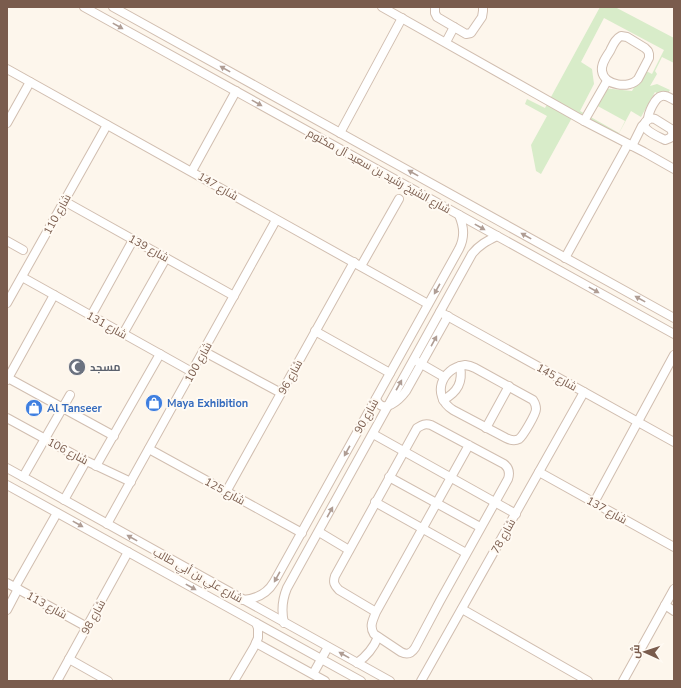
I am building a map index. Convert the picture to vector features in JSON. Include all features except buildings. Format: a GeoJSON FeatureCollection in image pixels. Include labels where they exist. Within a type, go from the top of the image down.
{"type":"FeatureCollection","features":[{"type":"Feature","properties":{"kind":"street","name":"شارع الشيخ رشيد بن سعيد آل مكتوم"},"geometry":{"type":"LineString","coordinates":[[84,7],[674,334]]}},
{"type":"Feature","properties":{"kind":"street","name":"شارع الشيخ رشيد بن سعيد آل مكتوم"},"geometry":{"type":"LineString","coordinates":[[113,7],[674,318]]}},
{"type":"Feature","properties":{"kind":"street"},"geometry":{"type":"LineString","coordinates":[[382,7],[584,121],[674,169]]}},
{"type":"Feature","properties":{"kind":"street"},"geometry":{"type":"LineString","coordinates":[[435,7],[437,17],[466,34],[471,33],[482,16],[483,7]]}},
{"type":"Feature","properties":{"kind":"street"},"geometry":{"type":"LineString","coordinates":[[340,133],[402,18]]}},
{"type":"Feature","properties":{"kind":"street"},"geometry":{"type":"LineString","coordinates":[[446,42],[454,27]]}},
{"type":"Feature","properties":{"kind":"street"},"geometry":{"type":"LineString","coordinates":[[624,36],[628,37],[648,51],[650,54],[649,58],[638,79],[634,83],[614,84],[607,81],[602,72],[602,66],[618,38],[624,36]]}},
{"type":"Feature","properties":{"kind":"street","name":"شارع 147"},"geometry":{"type":"LineString","coordinates":[[7,69],[428,304]]}},
{"type":"Feature","properties":{"kind":"street"},"geometry":{"type":"LineString","coordinates":[[584,121],[607,81]]}},
{"type":"Feature","properties":{"kind":"street"},"geometry":{"type":"LineString","coordinates":[[7,124],[30,82]]}},
{"type":"Feature","properties":{"kind":"street"},"geometry":{"type":"LineString","coordinates":[[192,172],[236,92]]}},
{"type":"Feature","properties":{"kind":"street"},"geometry":{"type":"LineString","coordinates":[[565,258],[642,126],[647,121],[653,118],[669,127],[672,131],[673,137],[668,140],[663,139],[647,130],[645,125],[647,121],[649,112],[658,97],[666,96],[674,100]]}},
{"type":"Feature","properties":{"kind":"street","name":"شارع 110"},"geometry":{"type":"LineString","coordinates":[[7,303],[107,125]]}},
{"type":"Feature","properties":{"kind":"street"},"geometry":{"type":"LineString","coordinates":[[371,166],[378,160],[378,153]]}},
{"type":"Feature","properties":{"kind":"street"},"geometry":{"type":"LineString","coordinates":[[383,173],[382,166],[390,160]]}},
{"type":"Feature","properties":{"kind":"street","name":"شارع 96"},"geometry":{"type":"LineString","coordinates":[[226,492],[315,331],[399,199]]}},
{"type":"Feature","properties":{"kind":"street","name":"شارع 139"},"geometry":{"type":"LineString","coordinates":[[64,201],[234,296]]}},
{"type":"Feature","properties":{"kind":"street","name":"شارع 90"},"geometry":{"type":"LineString","coordinates":[[243,600],[265,594],[302,533],[459,248],[463,237],[463,226],[459,215]]}},
{"type":"Feature","properties":{"kind":"street","name":"شارع 100"},"geometry":{"type":"LineString","coordinates":[[107,524],[276,220]]}},
{"type":"Feature","properties":{"kind":"street","name":"شارع 90"},"geometry":{"type":"LineString","coordinates":[[284,623],[282,609],[287,588],[414,359],[444,314],[458,280],[469,260],[477,248],[483,243],[497,236]]}},
{"type":"Feature","properties":{"kind":"street"},"geometry":{"type":"LineString","coordinates":[[91,316],[133,240]]}},
{"type":"Feature","properties":{"kind":"street"},"geometry":{"type":"LineString","coordinates":[[7,241],[23,250]]}},
{"type":"Feature","properties":{"kind":"street"},"geometry":{"type":"LineString","coordinates":[[123,334],[166,258]]}},
{"type":"Feature","properties":{"kind":"street"},"geometry":{"type":"LineString","coordinates":[[576,280],[584,274],[583,268]]}},
{"type":"Feature","properties":{"kind":"street"},"geometry":{"type":"LineString","coordinates":[[446,272],[448,270],[455,270],[458,280]]}},
{"type":"Feature","properties":{"kind":"street","name":"شارع 131"},"geometry":{"type":"LineString","coordinates":[[22,277],[192,372]]}},
{"type":"Feature","properties":{"kind":"street"},"geometry":{"type":"LineString","coordinates":[[54,295],[8,379],[63,407],[114,436]]}},
{"type":"Feature","properties":{"kind":"street"},"geometry":{"type":"LineString","coordinates":[[376,399],[377,403],[380,405],[388,406],[403,396],[422,364],[444,314]]}},
{"type":"Feature","properties":{"kind":"street","name":"شارع 145"},"geometry":{"type":"LineString","coordinates":[[444,314],[674,442]]}},
{"type":"Feature","properties":{"kind":"street"},"geometry":{"type":"LineString","coordinates":[[315,331],[390,373]]}},
{"type":"Feature","properties":{"kind":"street"},"geometry":{"type":"LineString","coordinates":[[203,351],[281,393]]}},
{"type":"Feature","properties":{"kind":"street"},"geometry":{"type":"LineString","coordinates":[[96,466],[160,354]]}},
{"type":"Feature","properties":{"kind":"street"},"geometry":{"type":"LineString","coordinates":[[597,497],[674,355]]}},
{"type":"Feature","properties":{"kind":"street"},"geometry":{"type":"LineString","coordinates":[[414,359],[444,377]]}},
{"type":"Feature","properties":{"kind":"street"},"geometry":{"type":"LineString","coordinates":[[443,400],[449,397],[458,386],[461,372],[460,366]]}},
{"type":"Feature","properties":{"kind":"street"},"geometry":{"type":"LineString","coordinates":[[460,366],[470,366],[533,400],[536,408],[535,413],[519,439],[510,440],[486,428],[449,407],[443,400],[441,388],[444,377],[451,370],[460,366]]}},
{"type":"Feature","properties":{"kind":"street"},"geometry":{"type":"LineString","coordinates":[[486,428],[508,386]]}},
{"type":"Feature","properties":{"kind":"street","name":"شارع 78"},"geometry":{"type":"LineString","coordinates":[[421,681],[584,392]]}},
{"type":"Feature","properties":{"kind":"street"},"geometry":{"type":"LineString","coordinates":[[9,485],[16,481],[45,439],[70,395]]}},
{"type":"Feature","properties":{"kind":"street"},"geometry":{"type":"LineString","coordinates":[[370,410],[378,408],[383,415]]}},
{"type":"Feature","properties":{"kind":"street","name":"شارع 106"},"geometry":{"type":"LineString","coordinates":[[7,418],[86,461],[131,482]]}},
{"type":"Feature","properties":{"kind":"street"},"geometry":{"type":"LineString","coordinates":[[376,612],[338,590],[335,586],[334,580],[389,477],[417,428],[426,423],[431,425],[469,446],[507,467],[509,471],[509,475],[495,502],[412,652],[409,654],[404,654],[378,637],[374,634],[371,626],[376,612],[469,446]]}},
{"type":"Feature","properties":{"kind":"street"},"geometry":{"type":"LineString","coordinates":[[373,434],[516,514]]}},
{"type":"Feature","properties":{"kind":"street","name":"شارع 125"},"geometry":{"type":"LineString","coordinates":[[149,449],[302,533]]}},
{"type":"Feature","properties":{"kind":"street"},"geometry":{"type":"LineString","coordinates":[[64,500],[86,461]]}},
{"type":"Feature","properties":{"kind":"street","name":"شارع علي بن أبي طالب"},"geometry":{"type":"LineString","coordinates":[[7,468],[390,681]]}},
{"type":"Feature","properties":{"kind":"street","name":"شارع 137"},"geometry":{"type":"LineString","coordinates":[[539,472],[674,547]]}},
{"type":"Feature","properties":{"kind":"street"},"geometry":{"type":"LineString","coordinates":[[389,477],[480,527]]}},
{"type":"Feature","properties":{"kind":"street","name":"شارع علي بن أبي طالب"},"geometry":{"type":"LineString","coordinates":[[9,485],[322,659],[353,678],[361,681]]}},
{"type":"Feature","properties":{"kind":"street"},"geometry":{"type":"LineString","coordinates":[[30,498],[31,490],[38,485]]}},
{"type":"Feature","properties":{"kind":"street"},"geometry":{"type":"LineString","coordinates":[[376,502],[466,553]]}},
{"type":"Feature","properties":{"kind":"street"},"geometry":{"type":"LineString","coordinates":[[7,610],[16,588],[57,513]]}},
{"type":"Feature","properties":{"kind":"street"},"geometry":{"type":"LineString","coordinates":[[319,532],[349,550]]}},
{"type":"Feature","properties":{"kind":"street","name":"شارع 98"},"geometry":{"type":"LineString","coordinates":[[57,681],[128,552]]}},
{"type":"Feature","properties":{"kind":"street"},"geometry":{"type":"LineString","coordinates":[[286,561],[292,569],[298,569]]}},
{"type":"Feature","properties":{"kind":"street","name":"شارع 113"},"geometry":{"type":"LineString","coordinates":[[7,583],[87,627]]}},
{"type":"Feature","properties":{"kind":"street"},"geometry":{"type":"LineString","coordinates":[[623,681],[674,589]]}},
{"type":"Feature","properties":{"kind":"street"},"geometry":{"type":"LineString","coordinates":[[665,605],[674,610]]}},
{"type":"Feature","properties":{"kind":"street"},"geometry":{"type":"LineString","coordinates":[[462,609],[588,681]]}},
{"type":"Feature","properties":{"kind":"street"},"geometry":{"type":"LineString","coordinates":[[234,681],[258,638],[259,633],[256,623]]}},
{"type":"Feature","properties":{"kind":"street"},"geometry":{"type":"LineString","coordinates":[[356,662],[369,653],[378,637]]}},
{"type":"Feature","properties":{"kind":"street"},"geometry":{"type":"LineString","coordinates":[[256,643],[324,681]]}},
{"type":"Feature","properties":{"kind":"street"},"geometry":{"type":"LineString","coordinates":[[313,674],[328,647]]}},
{"type":"Feature","properties":{"kind":"street"},"geometry":{"type":"LineString","coordinates":[[69,659],[108,681]]}},
{"type":"Feature","properties":{"kind":"green space"},"geometry":{"type":"Polygon","coordinates":[[[600,7],[615,7],[674,38],[674,63],[662,57],[655,71],[657,74],[650,86],[657,84],[670,90],[665,98],[655,92],[641,117],[631,111],[617,137],[574,114],[541,174],[536,171],[531,145],[547,116],[525,104],[527,99],[545,108],[600,7]],[[604,18],[581,62],[592,69],[594,84],[580,111],[619,133],[625,121],[594,104],[602,88],[632,91],[644,70],[652,74],[664,50],[604,18]]]}},
{"type":"Feature","properties":{"kind":"place","name":"مسجد"},"geometry":{"type":"Point","coordinates":[77,367]}},
{"type":"Feature","properties":{"kind":"place","name":"Maya Exhibition"},"geometry":{"type":"Point","coordinates":[154,403]}},
{"type":"Feature","properties":{"kind":"place","name":"Al Tanseer"},"geometry":{"type":"Point","coordinates":[34,408]}}]}
